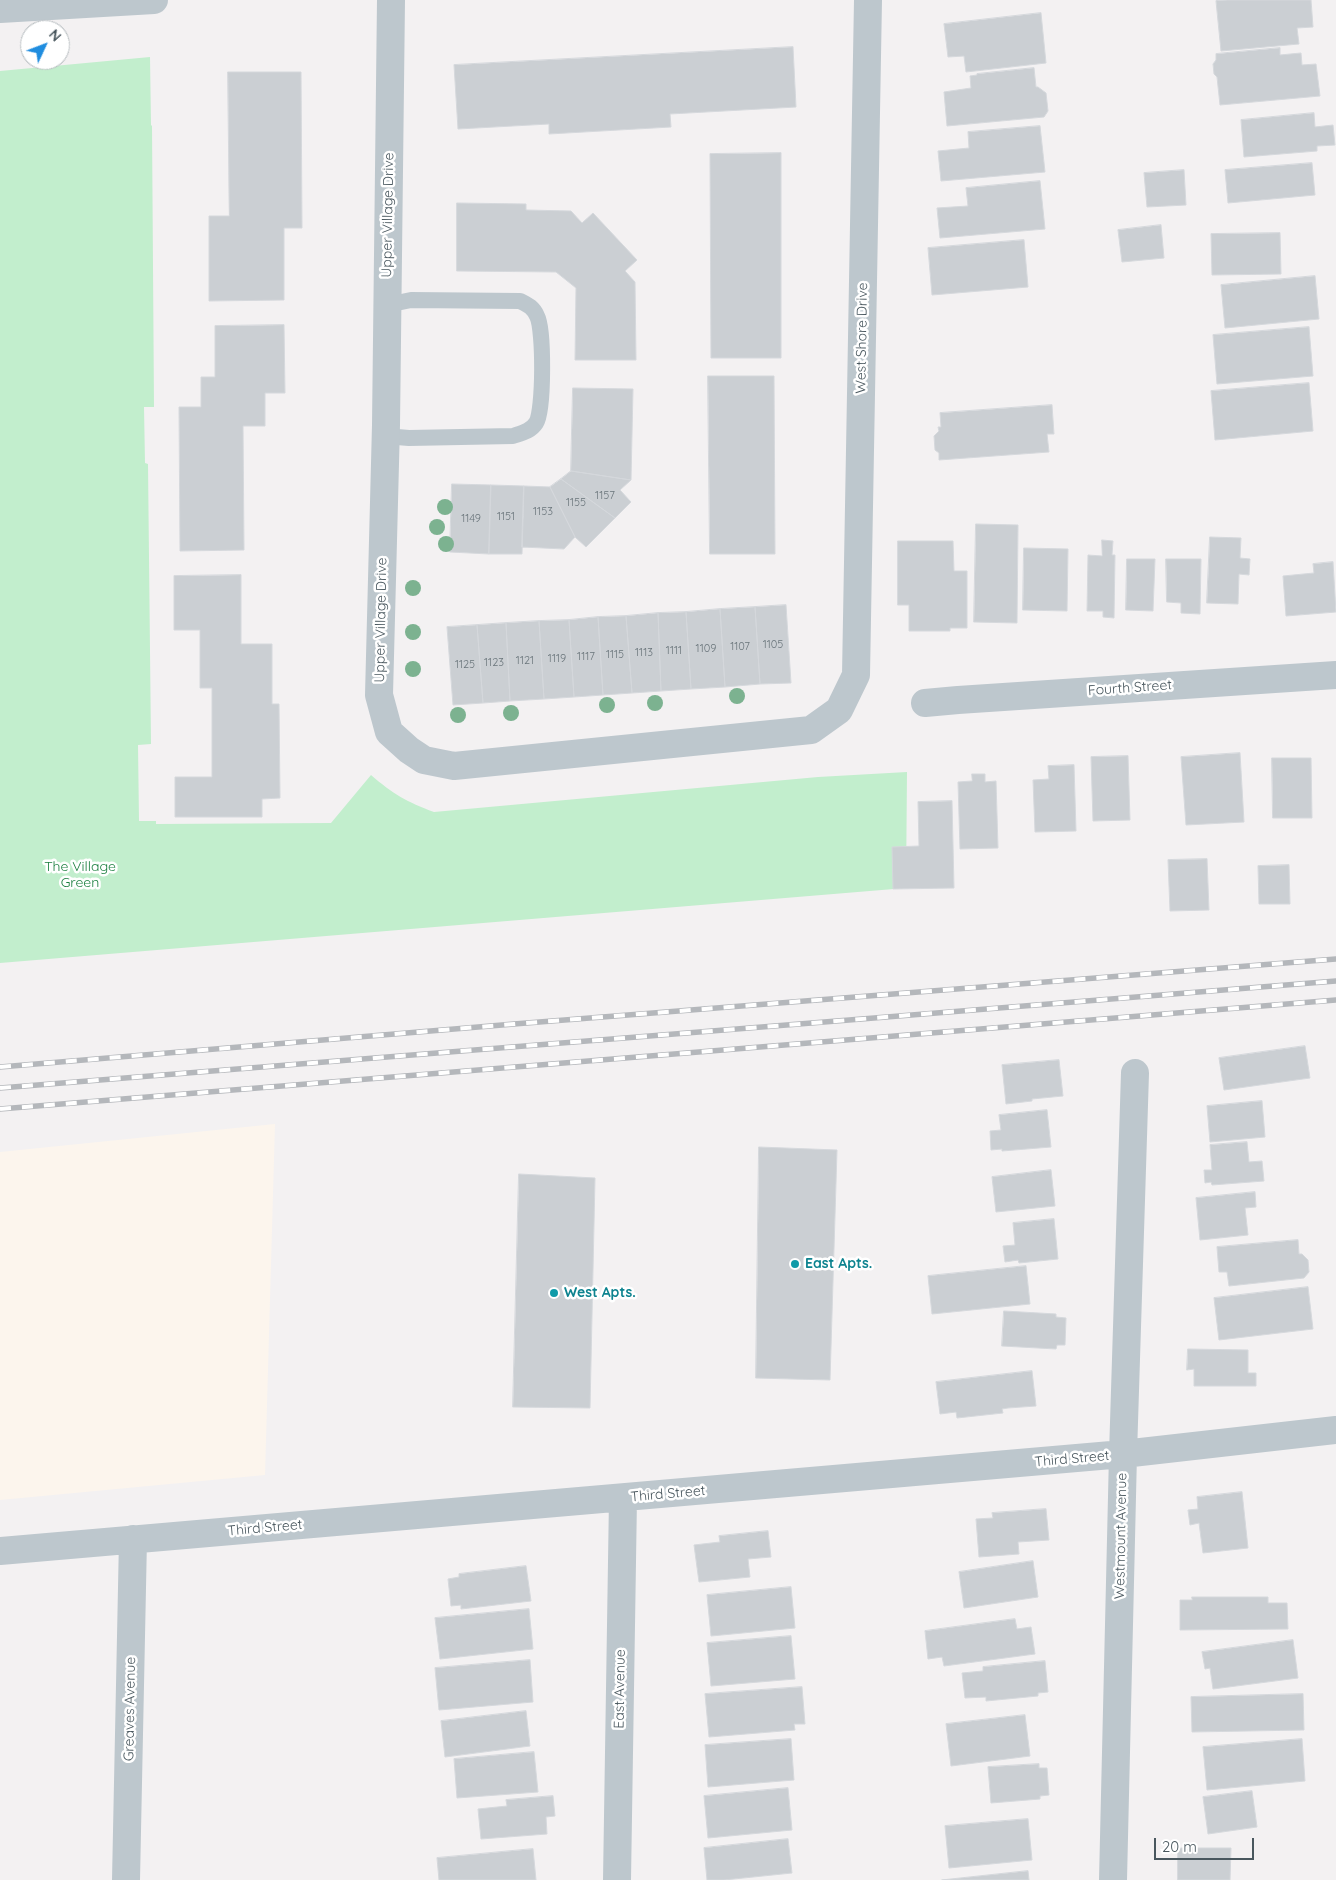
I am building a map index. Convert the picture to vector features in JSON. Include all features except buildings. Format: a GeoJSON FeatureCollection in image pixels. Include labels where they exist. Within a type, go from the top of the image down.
{"type":"FeatureCollection","features":[{"type":"Feature","properties":{"kind":"street"},"geometry":{"type":"LineString","coordinates":[[0,9],[154,0]]}},
{"type":"Feature","properties":{"kind":"street","name":"Upper Village Drive"},"geometry":{"type":"LineString","coordinates":[[391,0],[385,436],[379,695],[390,732],[409,750],[424,760],[454,766],[811,730],[839,710],[856,675]]}},
{"type":"Feature","properties":{"kind":"street","name":"West Shore Drive"},"geometry":{"type":"LineString","coordinates":[[856,675],[868,0]]}},
{"type":"Feature","properties":{"kind":"street","name":"Fourth Street"},"geometry":{"type":"LineString","coordinates":[[924,703],[1336,675]]}},
{"type":"Feature","properties":{"kind":"street","name":"Westmount Avenue"},"geometry":{"type":"LineString","coordinates":[[1113,1880],[1123,1454],[1135,1073]]}},
{"type":"Feature","properties":{"kind":"street","name":"Third Street"},"geometry":{"type":"LineString","coordinates":[[0,1551],[1123,1454],[1336,1430]]}},
{"type":"Feature","properties":{"kind":"street","name":"East Avenue"},"geometry":{"type":"LineString","coordinates":[[617,1880],[623,1498]]}},
{"type":"Feature","properties":{"kind":"street","name":"Greaves Avenue"},"geometry":{"type":"LineString","coordinates":[[126,1880],[133,1539]]}},
{"type":"Feature","properties":{"kind":"lane"},"geometry":{"type":"LineString","coordinates":[[385,436],[409,438],[514,436],[525,432],[536,422],[541,410],[542,368],[541,326],[531,306],[520,301],[412,300],[387,305]]}},
{"type":"Feature","properties":{"kind":"shaded area"},"geometry":{"type":"Polygon","coordinates":[[[275,1124],[265,1475],[0,1500],[0,1152],[275,1124]]]}},
{"type":"Feature","properties":{"kind":"green space","name":"The Village Green"},"geometry":{"type":"Polygon","coordinates":[[[150,57],[154,407],[144,407],[145,463],[148,464],[151,744],[138,745],[139,821],[156,821],[156,824],[331,823],[371,775],[401,797],[434,812],[818,777],[907,772],[906,888],[0,963],[0,71],[20,69],[70,70],[70,64],[150,57]]]}},
{"type":"Feature","properties":{"kind":"railway"},"geometry":{"type":"LineString","coordinates":[[0,1067],[1336,959]]}},
{"type":"Feature","properties":{"kind":"railway"},"geometry":{"type":"LineString","coordinates":[[0,1088],[1336,981]]}},
{"type":"Feature","properties":{"kind":"railway"},"geometry":{"type":"LineString","coordinates":[[0,1109],[1336,1000]]}},
{"type":"Feature","properties":{"kind":"place","name":"East Apts."},"geometry":{"type":"Point","coordinates":[795,1264]}},
{"type":"Feature","properties":{"kind":"place","name":"West Apts."},"geometry":{"type":"Point","coordinates":[554,1293]}}]}
